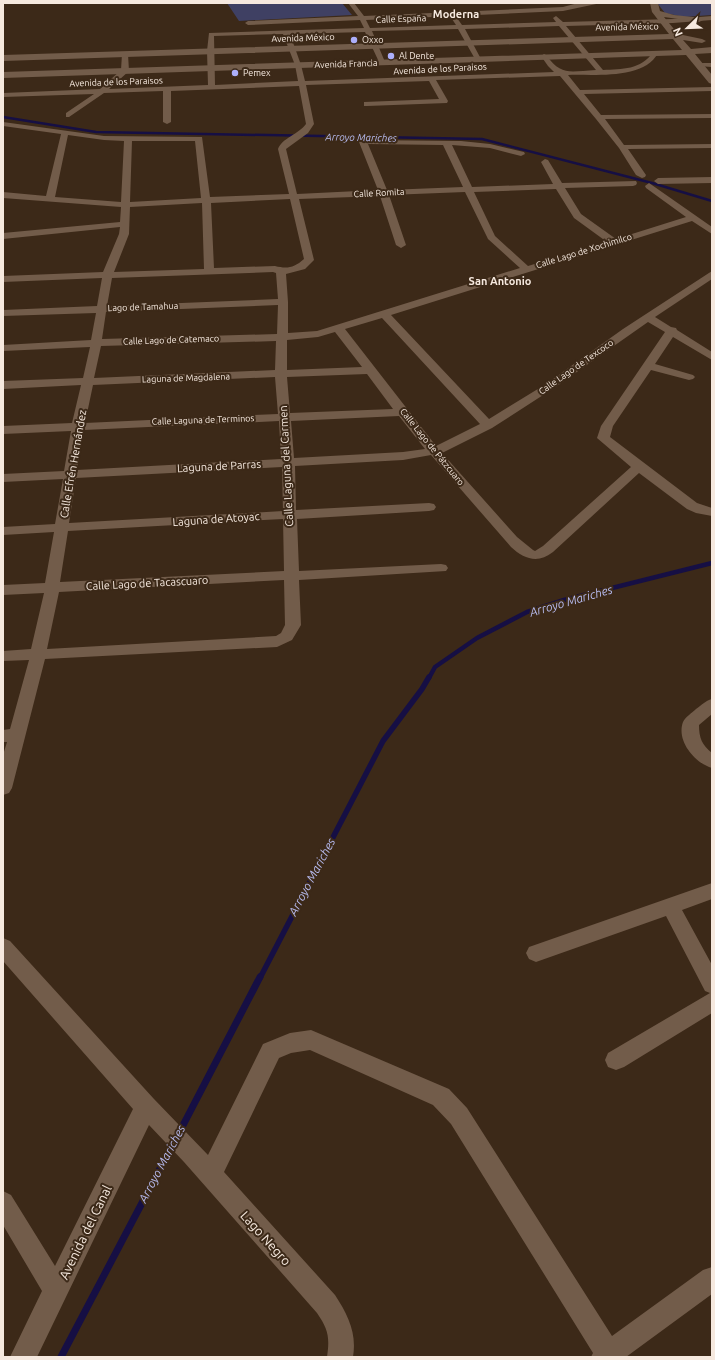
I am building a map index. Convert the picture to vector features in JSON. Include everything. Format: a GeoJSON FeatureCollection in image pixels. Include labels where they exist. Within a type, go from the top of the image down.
{"type":"FeatureCollection","features":[{"type":"Feature","properties":{"kind":"street"},"geometry":{"type":"LineString","coordinates":[[351,3],[362,17],[382,62]]}},
{"type":"Feature","properties":{"kind":"street"},"geometry":{"type":"LineString","coordinates":[[528,3],[537,9]]}},
{"type":"Feature","properties":{"kind":"street"},"geometry":{"type":"LineString","coordinates":[[247,23],[451,13],[487,9],[548,9],[575,7],[580,3],[598,3]]}},
{"type":"Feature","properties":{"kind":"street"},"geometry":{"type":"LineString","coordinates":[[434,6],[443,13]]}},
{"type":"Feature","properties":{"kind":"street"},"geometry":{"type":"LineString","coordinates":[[653,6],[673,17],[700,20]]}},
{"type":"Feature","properties":{"kind":"street"},"geometry":{"type":"LineString","coordinates":[[653,6],[663,21],[690,52],[712,81]]}},
{"type":"Feature","properties":{"kind":"street"},"geometry":{"type":"LineString","coordinates":[[548,9],[602,73]]}},
{"type":"Feature","properties":{"kind":"street"},"geometry":{"type":"LineString","coordinates":[[451,13],[470,42],[478,59]]}},
{"type":"Feature","properties":{"kind":"street","name":"Calle España"},"geometry":{"type":"LineString","coordinates":[[210,51],[211,34],[700,20],[712,18]]}},
{"type":"Feature","properties":{"kind":"street"},"geometry":{"type":"LineString","coordinates":[[3,279],[275,269],[281,272],[301,267],[309,260],[292,197],[282,149],[283,146],[305,131],[310,124],[303,84],[286,32]]}},
{"type":"Feature","properties":{"kind":"street","name":"Avenida México"},"geometry":{"type":"LineString","coordinates":[[3,58],[675,36],[702,41]]}},
{"type":"Feature","properties":{"kind":"street"},"geometry":{"type":"LineString","coordinates":[[683,44],[712,40]]}},
{"type":"Feature","properties":{"kind":"street","name":"Avenida Francia"},"geometry":{"type":"LineString","coordinates":[[3,75],[690,52],[712,50]]}},
{"type":"Feature","properties":{"kind":"street"},"geometry":{"type":"LineString","coordinates":[[210,51],[212,87]]}},
{"type":"Feature","properties":{"kind":"street","name":"Avenida de los Paraisos"},"geometry":{"type":"LineString","coordinates":[[3,94],[101,92],[431,78],[602,73],[634,70],[650,62],[655,53]]}},
{"type":"Feature","properties":{"kind":"street"},"geometry":{"type":"LineString","coordinates":[[69,115],[101,92],[125,71],[125,54]]}},
{"type":"Feature","properties":{"kind":"street"},"geometry":{"type":"LineString","coordinates":[[544,56],[550,65],[562,74],[599,117],[622,147],[639,173],[635,178]]}},
{"type":"Feature","properties":{"kind":"street"},"geometry":{"type":"LineString","coordinates":[[699,65],[712,65]]}},
{"type":"Feature","properties":{"kind":"street"},"geometry":{"type":"LineString","coordinates":[[367,104],[444,101],[431,78]]}},
{"type":"Feature","properties":{"kind":"street"},"geometry":{"type":"LineString","coordinates":[[167,89],[167,122]]}},
{"type":"Feature","properties":{"kind":"street"},"geometry":{"type":"LineString","coordinates":[[577,92],[712,89]]}},
{"type":"Feature","properties":{"kind":"street"},"geometry":{"type":"LineString","coordinates":[[599,117],[712,116]]}},
{"type":"Feature","properties":{"kind":"street"},"geometry":{"type":"LineString","coordinates":[[3,124],[99,137],[128,139],[199,139],[206,200],[209,271]]}},
{"type":"Feature","properties":{"kind":"street"},"geometry":{"type":"LineString","coordinates":[[50,199],[65,132]]}},
{"type":"Feature","properties":{"kind":"street","name":"Calle Efrén Hernández"},"geometry":{"type":"LineString","coordinates":[[3,788],[10,736],[38,655],[52,588],[78,426],[96,343],[107,276],[120,246],[125,224],[128,139]]}},
{"type":"Feature","properties":{"kind":"street"},"geometry":{"type":"LineString","coordinates":[[401,245],[383,192],[363,142],[446,142],[477,144],[521,154]]}},
{"type":"Feature","properties":{"kind":"street"},"geometry":{"type":"LineString","coordinates":[[446,142],[491,237],[526,269]]}},
{"type":"Feature","properties":{"kind":"street"},"geometry":{"type":"LineString","coordinates":[[622,147],[712,146]]}},
{"type":"Feature","properties":{"kind":"street"},"geometry":{"type":"LineString","coordinates":[[545,162],[576,216],[614,242]]}},
{"type":"Feature","properties":{"kind":"street","name":"Calle Romita"},"geometry":{"type":"LineString","coordinates":[[3,195],[125,205],[383,192],[559,186],[635,178],[654,183]]}},
{"type":"Feature","properties":{"kind":"street"},"geometry":{"type":"LineString","coordinates":[[654,183],[712,180]]}},
{"type":"Feature","properties":{"kind":"street"},"geometry":{"type":"LineString","coordinates":[[654,183],[694,218],[712,231]]}},
{"type":"Feature","properties":{"kind":"street","name":"Calle Lago de Xochimilco"},"geometry":{"type":"LineString","coordinates":[[338,328],[694,218]]}},
{"type":"Feature","properties":{"kind":"street"},"geometry":{"type":"LineString","coordinates":[[3,236],[125,224]]}},
{"type":"Feature","properties":{"kind":"street"},"geometry":{"type":"LineString","coordinates":[[3,232],[23,234]]}},
{"type":"Feature","properties":{"kind":"street","name":"Calle Laguna del Carmen"},"geometry":{"type":"LineString","coordinates":[[38,655],[267,643],[280,641],[290,635],[293,625],[288,463],[281,374],[283,302],[281,272]]}},
{"type":"Feature","properties":{"kind":"street","name":"Calle Lago de Texcoco"},"geometry":{"type":"LineString","coordinates":[[435,451],[488,425],[550,386],[712,274]]}},
{"type":"Feature","properties":{"kind":"street","name":"Lago de Tamahua"},"geometry":{"type":"LineString","coordinates":[[3,313],[283,302]]}},
{"type":"Feature","properties":{"kind":"street"},"geometry":{"type":"LineString","coordinates":[[383,313],[488,425]]}},
{"type":"Feature","properties":{"kind":"street"},"geometry":{"type":"LineString","coordinates":[[648,317],[672,330],[712,357]]}},
{"type":"Feature","properties":{"kind":"street","name":"Calle Lago de Catemaco"},"geometry":{"type":"LineString","coordinates":[[3,348],[96,343],[283,337],[318,334],[338,328]]}},
{"type":"Feature","properties":{"kind":"street","name":"Calle Lago de Pátzcuaro"},"geometry":{"type":"LineString","coordinates":[[338,328],[403,412],[475,500],[519,546],[530,555],[542,554],[639,467]]}},
{"type":"Feature","properties":{"kind":"street"},"geometry":{"type":"LineString","coordinates":[[672,330],[607,426],[603,436],[604,439],[639,467],[692,506],[701,510],[712,512]]}},
{"type":"Feature","properties":{"kind":"street"},"geometry":{"type":"LineString","coordinates":[[649,366],[690,376]]}},
{"type":"Feature","properties":{"kind":"street","name":"Laguna de Magdalena"},"geometry":{"type":"LineString","coordinates":[[3,385],[370,370]]}},
{"type":"Feature","properties":{"kind":"street","name":"Calle Laguna de Terminos"},"geometry":{"type":"LineString","coordinates":[[3,430],[403,412]]}},
{"type":"Feature","properties":{"kind":"street","name":"Laguna de Parras"},"geometry":{"type":"LineString","coordinates":[[3,478],[403,456],[435,451]]}},
{"type":"Feature","properties":{"kind":"street","name":"Laguna de Atoyac"},"geometry":{"type":"LineString","coordinates":[[3,531],[62,529],[429,507]]}},
{"type":"Feature","properties":{"kind":"street","name":"Calle Lago de Tacascuaro"},"geometry":{"type":"LineString","coordinates":[[3,590],[441,568]]}},
{"type":"Feature","properties":{"kind":"street"},"geometry":{"type":"LineString","coordinates":[[3,656],[38,655]]}},
{"type":"Feature","properties":{"kind":"street"},"geometry":{"type":"LineString","coordinates":[[712,705],[691,723],[690,735],[691,742],[698,751],[712,762]]}},
{"type":"Feature","properties":{"kind":"street"},"geometry":{"type":"LineString","coordinates":[[536,953],[671,907],[712,891]]}},
{"type":"Feature","properties":{"kind":"street"},"geometry":{"type":"LineString","coordinates":[[671,907],[712,984]]}},
{"type":"Feature","properties":{"kind":"street","name":"Lago Negro"},"geometry":{"type":"LineString","coordinates":[[3,947],[146,1107],[192,1154],[326,1304],[341,1329],[343,1345],[340,1357]]}},
{"type":"Feature","properties":{"kind":"street"},"geometry":{"type":"LineString","coordinates":[[616,1060],[712,1002]]}},
{"type":"Feature","properties":{"kind":"street"},"geometry":{"type":"LineString","coordinates":[[210,1174],[270,1051],[290,1043],[311,1040],[441,1097],[459,1116],[526,1221],[607,1356],[712,1280]]}},
{"type":"Feature","properties":{"kind":"street","name":"Avenida del Canal"},"geometry":{"type":"LineString","coordinates":[[22,1357],[146,1107]]}},
{"type":"Feature","properties":{"kind":"street"},"geometry":{"type":"LineString","coordinates":[[3,1203],[56,1291]]}},
{"type":"Feature","properties":{"kind":"shaded area"},"geometry":{"type":"Polygon","coordinates":[[[227,3],[342,3],[352,15],[239,21],[227,3]]]}},
{"type":"Feature","properties":{"kind":"shaded area"},"geometry":{"type":"Polygon","coordinates":[[[657,3],[712,3],[712,15],[684,17],[665,13],[657,3]]]}},
{"type":"Feature","properties":{"kind":"waterway","name":"Arroyo Mariches"},"geometry":{"type":"LineString","coordinates":[[3,117],[96,132],[482,139],[652,183],[712,201]]}},
{"type":"Feature","properties":{"kind":"waterway","name":"Arroyo Mariches"},"geometry":{"type":"LineString","coordinates":[[429,678],[435,667],[477,638],[527,612],[564,600],[712,563]]}},
{"type":"Feature","properties":{"kind":"waterway","name":"Arroyo Mariches"},"geometry":{"type":"LineString","coordinates":[[260,978],[383,741],[422,689],[429,677]]}},
{"type":"Feature","properties":{"kind":"waterway","name":"Arroyo Mariches"},"geometry":{"type":"LineString","coordinates":[[179,1133],[260,977]]}},
{"type":"Feature","properties":{"kind":"waterway","name":"Arroyo Mariches"},"geometry":{"type":"LineString","coordinates":[[61,1357],[173,1144]]}},
{"type":"Feature","properties":{"kind":"place","name":"Oxxo"},"geometry":{"type":"Point","coordinates":[354,40]}},
{"type":"Feature","properties":{"kind":"place","name":"Al Dente"},"geometry":{"type":"Point","coordinates":[391,56]}},
{"type":"Feature","properties":{"kind":"place","name":"Pemex"},"geometry":{"type":"Point","coordinates":[235,73]}},
{"type":"Feature","properties":{"kind":"district","name":"Moderna"},"geometry":{"type":"Point","coordinates":[456,14]}},
{"type":"Feature","properties":{"kind":"district","name":"San Antonio"},"geometry":{"type":"Point","coordinates":[500,281]}}]}
